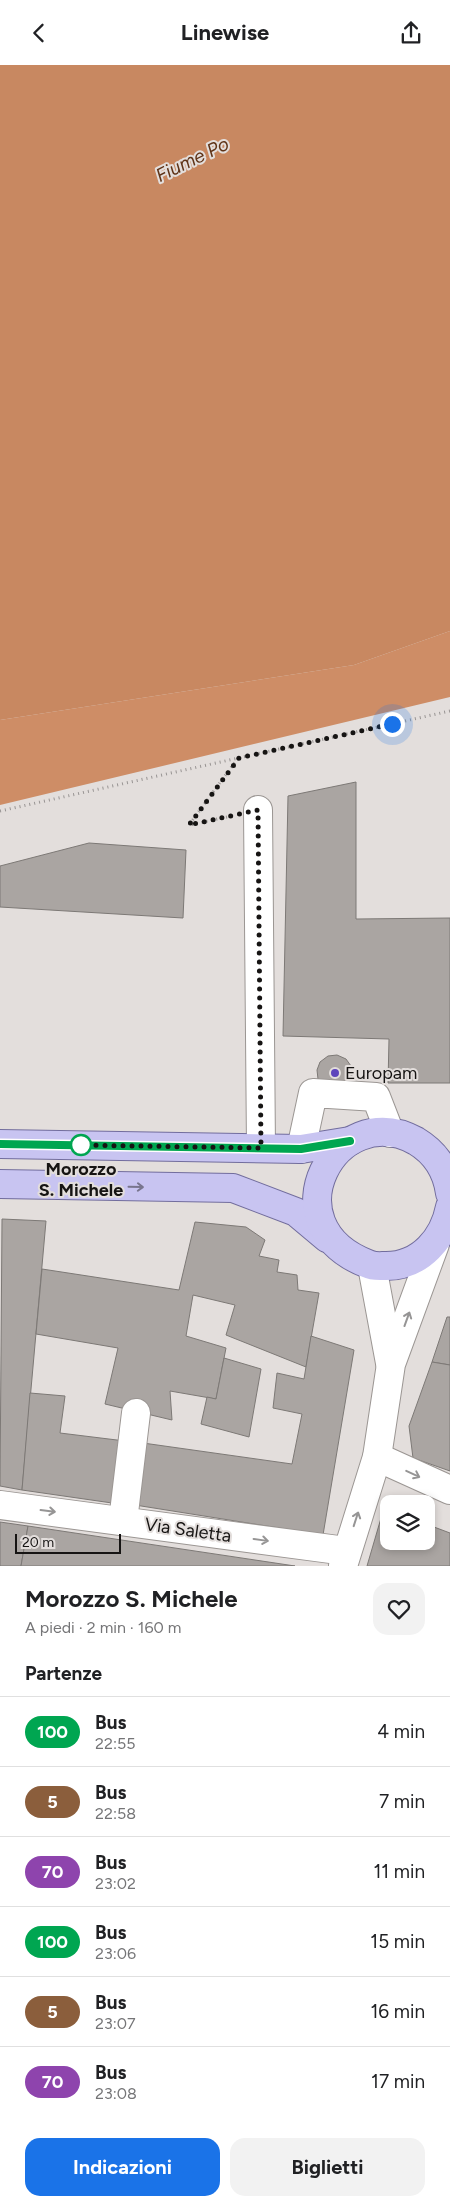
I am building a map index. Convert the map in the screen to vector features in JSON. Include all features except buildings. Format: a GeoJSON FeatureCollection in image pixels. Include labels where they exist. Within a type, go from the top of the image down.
{"type":"FeatureCollection","features":[{"type":"Feature","properties":{"kind":"main road"},"geometry":{"type":"LineString","coordinates":[[0,1144],[301,1149],[350,1141],[369,1134],[390,1133],[408,1137],[426,1147],[439,1161],[449,1183]]}},
{"type":"Feature","properties":{"kind":"main road"},"geometry":{"type":"LineString","coordinates":[[332,1242],[320,1222],[316,1199],[320,1177],[332,1156],[350,1141]]}},
{"type":"Feature","properties":{"kind":"main road"},"geometry":{"type":"LineString","coordinates":[[0,1184],[233,1188],[296,1212],[350,1257],[372,1266],[395,1266],[416,1259],[435,1244],[447,1224],[450,1207]]}},
{"type":"Feature","properties":{"kind":"street"},"geometry":{"type":"LineString","coordinates":[[258,810],[261,1148]]}},
{"type":"Feature","properties":{"kind":"street"},"geometry":{"type":"LineString","coordinates":[[301,1149],[313,1093],[376,1097],[390,1133]]}},
{"type":"Feature","properties":{"kind":"street"},"geometry":{"type":"LineString","coordinates":[[345,1559],[377,1457],[390,1364],[435,1244]]}},
{"type":"Feature","properties":{"kind":"street"},"geometry":{"type":"LineString","coordinates":[[372,1266],[390,1364]]}},
{"type":"Feature","properties":{"kind":"street"},"geometry":{"type":"LineString","coordinates":[[122,1521],[136,1413]]}},
{"type":"Feature","properties":{"kind":"street"},"geometry":{"type":"LineString","coordinates":[[377,1457],[450,1490]]}},
{"type":"Feature","properties":{"kind":"street","name":"Via Saletta"},"geometry":{"type":"LineString","coordinates":[[0,1505],[122,1521],[345,1559]]}},
{"type":"Feature","properties":{"kind":"path"},"geometry":{"type":"LineString","coordinates":[[0,811],[450,711]]}},
{"type":"Feature","properties":{"kind":"path"},"geometry":{"type":"LineString","coordinates":[[239,758],[189,825],[258,810]]}},
{"type":"Feature","properties":{"kind":"shaded area"},"geometry":{"type":"Polygon","coordinates":[[[450,631],[450,697],[0,805],[0,720],[354,665],[450,631]]]}},
{"type":"Feature","properties":{"kind":"water","name":"Fiume Po"},"geometry":{"type":"Polygon","coordinates":[[[0,65],[450,65],[450,631],[354,665],[0,720],[0,65]]]}},
{"type":"Feature","properties":{"kind":"bus line","name":"100"},"geometry":{"type":"LineString","coordinates":[[0,1144],[301,1149],[350,1141]]}},
{"type":"Feature","properties":{"kind":"place","name":"Europam"},"geometry":{"type":"Point","coordinates":[335,1073]}},
{"type":"Feature","properties":{"kind":"place","name":"Morozzo S. Michele"},"geometry":{"type":"Point","coordinates":[81,1145]}},
{"type":"Feature","properties":{"kind":"route"},"geometry":{"type":"LineString","coordinates":[[81,1145],[75,1145],[261,1148],[258,810],[189,825],[239,758],[392,724]]}}]}
